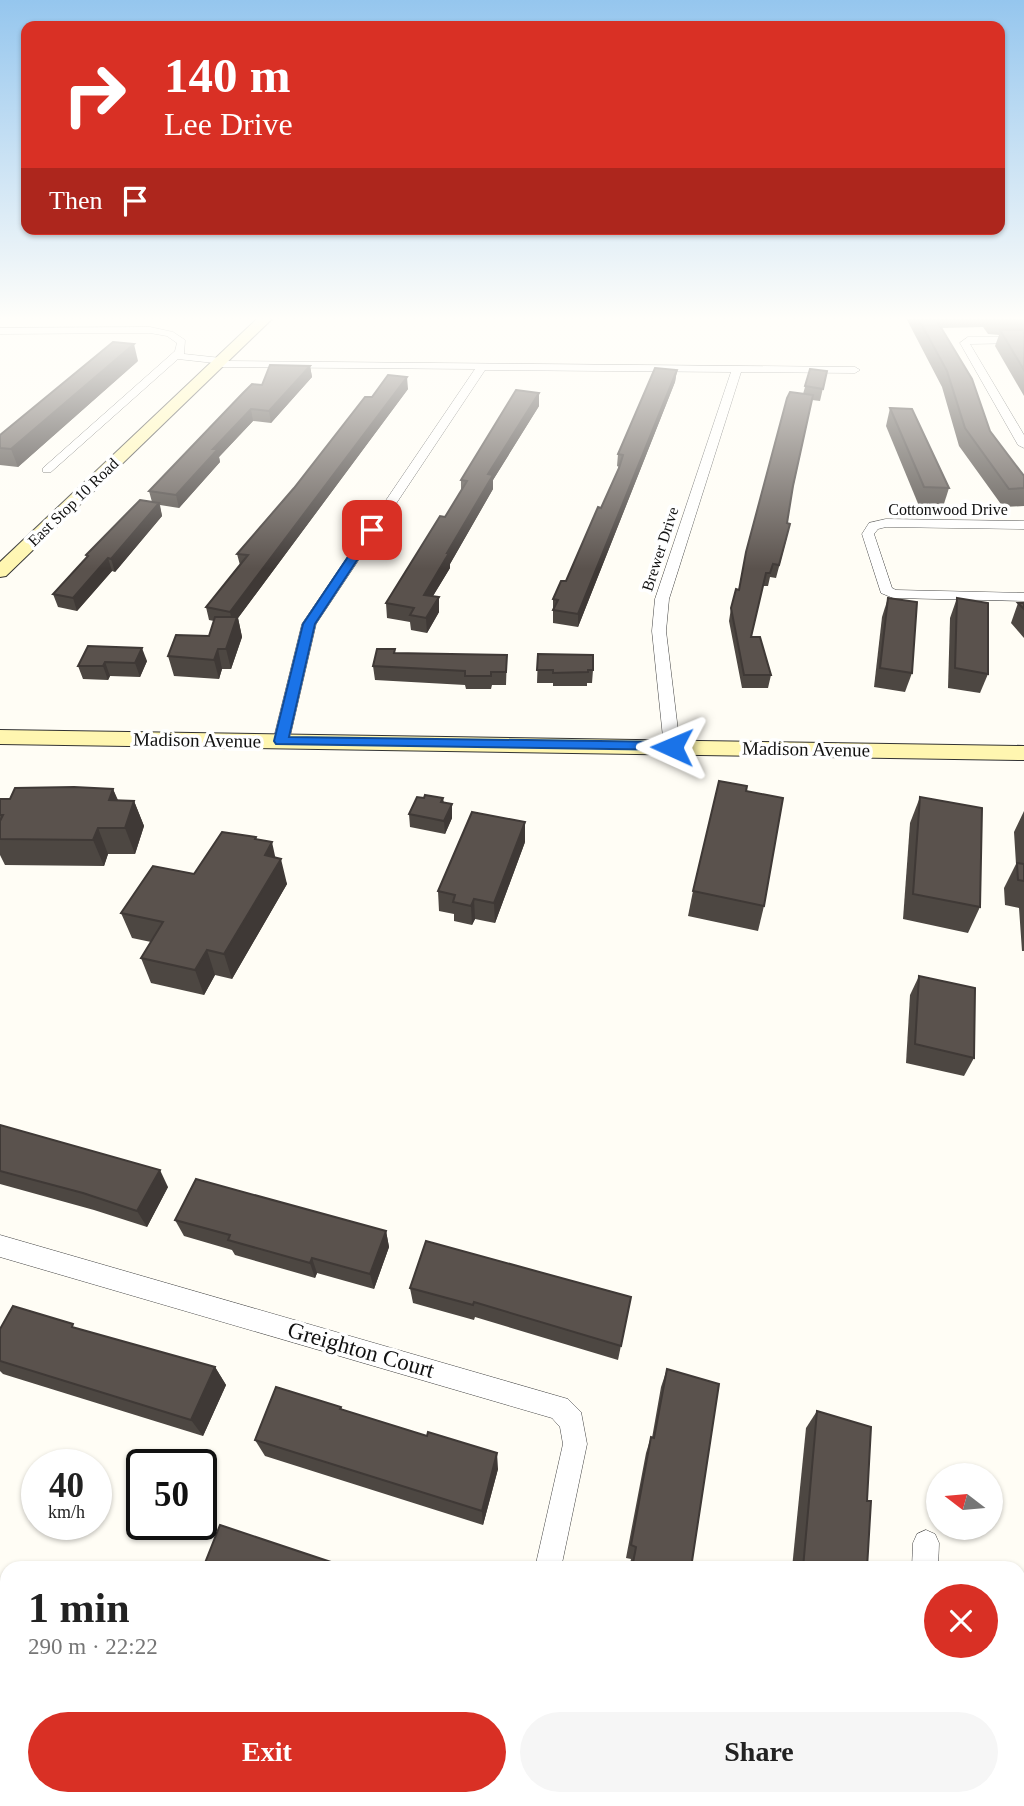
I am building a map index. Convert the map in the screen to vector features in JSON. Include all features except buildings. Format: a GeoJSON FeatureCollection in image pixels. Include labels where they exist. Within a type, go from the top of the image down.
{"type":"FeatureCollection","features":[{"type":"Feature","properties":{"kind":"main road","name":"East Stop 10 Road"},"geometry":{"type":"LineString","coordinates":[[0,572],[179,400]]}},
{"type":"Feature","properties":{"kind":"main road","name":"Madison Avenue"},"geometry":{"type":"LineString","coordinates":[[0,737],[1024,753]]}},
{"type":"Feature","properties":{"kind":"street"},"geometry":{"type":"LineString","coordinates":[[47,470],[126,400]]}},
{"type":"Feature","properties":{"kind":"street"},"geometry":{"type":"LineString","coordinates":[[281,741],[309,624],[459,400]]}},
{"type":"Feature","properties":{"kind":"street","name":"Brewer Drive"},"geometry":{"type":"LineString","coordinates":[[672,747],[659,631],[662,599],[727,400]]}},
{"type":"Feature","properties":{"kind":"street"},"geometry":{"type":"LineString","coordinates":[[999,400],[1024,445]]}},
{"type":"Feature","properties":{"kind":"street"},"geometry":{"type":"LineString","coordinates":[[1010,421],[1024,421]]}},
{"type":"Feature","properties":{"kind":"street","name":"Cottonwood Drive"},"geometry":{"type":"LineString","coordinates":[[1024,525],[886,523],[873,526],[868,534],[886,590],[893,594],[1024,597]]}},
{"type":"Feature","properties":{"kind":"street","name":"Greighton Court"},"geometry":{"type":"LineString","coordinates":[[0,1246],[559,1408],[572,1421],[575,1444],[550,1561]]}},
{"type":"Feature","properties":{"kind":"route"},"geometry":{"type":"LineString","coordinates":[[372,530],[309,624],[281,741],[672,747]]}}]}
